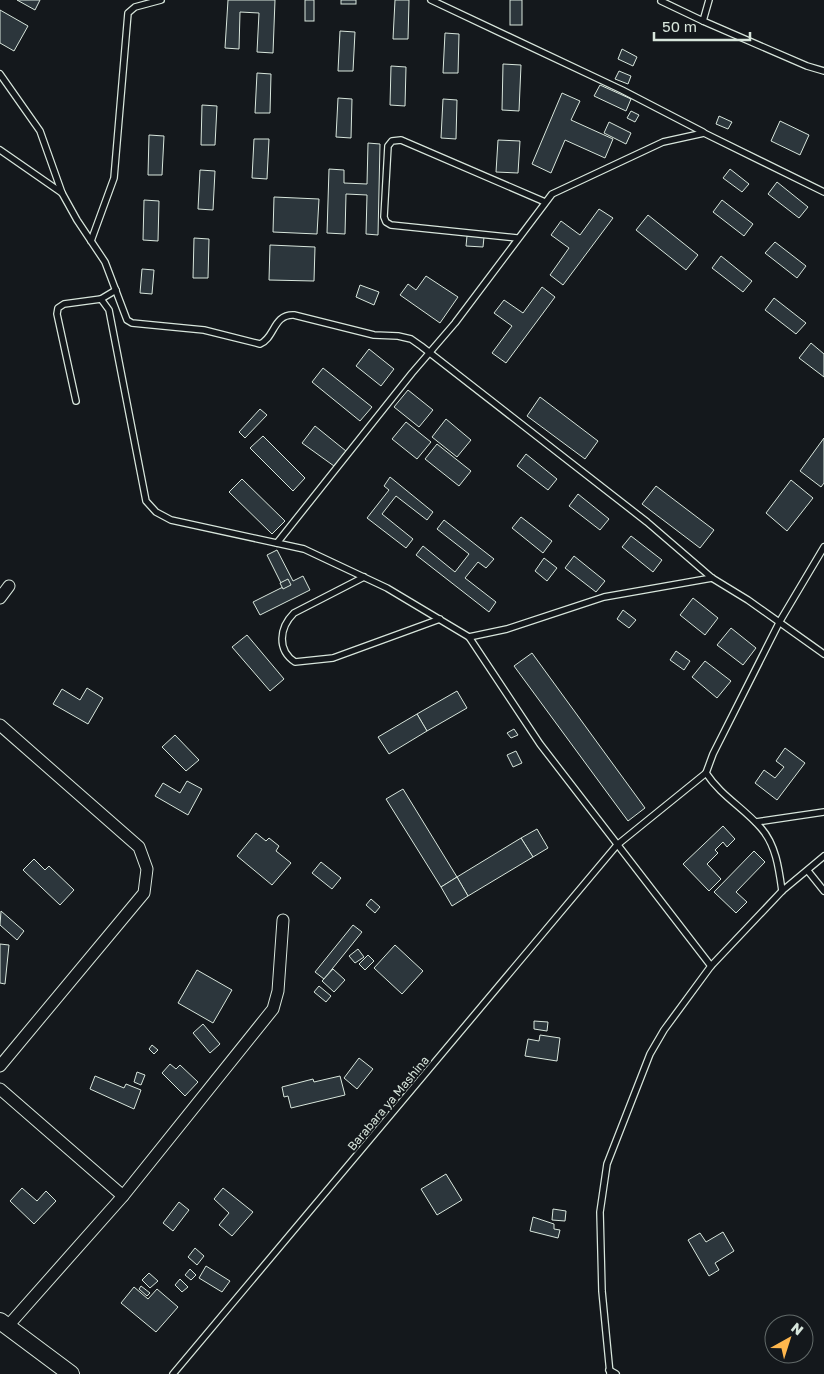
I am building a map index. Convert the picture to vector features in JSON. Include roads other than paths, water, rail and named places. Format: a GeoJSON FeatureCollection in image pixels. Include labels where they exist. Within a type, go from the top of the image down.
{"type":"FeatureCollection","features":[{"type":"Feature","properties":{"kind":"main road"},"geometry":{"type":"LineString","coordinates":[[4,1324],[71,1374]]}},
{"type":"Feature","properties":{"kind":"street"},"geometry":{"type":"LineString","coordinates":[[0,598],[9,586]]}},
{"type":"Feature","properties":{"kind":"street"},"geometry":{"type":"LineString","coordinates":[[0,725],[140,847],[147,869],[144,893],[0,1066]]}},
{"type":"Feature","properties":{"kind":"street"},"geometry":{"type":"LineString","coordinates":[[4,1324],[123,1196],[273,1009],[278,991],[283,920]]}},
{"type":"Feature","properties":{"kind":"street"},"geometry":{"type":"LineString","coordinates":[[0,1089],[123,1196]]}},
{"type":"Feature","properties":{"kind":"lane"},"geometry":{"type":"LineString","coordinates":[[91,241],[114,178],[125,21],[128,12],[144,2],[161,0]]}},
{"type":"Feature","properties":{"kind":"lane"},"geometry":{"type":"LineString","coordinates":[[431,0],[622,90],[824,192]]}},
{"type":"Feature","properties":{"kind":"lane"},"geometry":{"type":"LineString","coordinates":[[661,0],[807,66],[824,71]]}},
{"type":"Feature","properties":{"kind":"lane"},"geometry":{"type":"LineString","coordinates":[[704,21],[709,0]]}},
{"type":"Feature","properties":{"kind":"lane"},"geometry":{"type":"LineString","coordinates":[[0,74],[40,131],[62,193],[105,262],[124,315],[132,323],[204,330],[260,344],[264,342],[276,322],[288,315],[294,315],[374,335],[411,339],[647,522],[712,578],[780,621],[824,654]]}},
{"type":"Feature","properties":{"kind":"lane"},"geometry":{"type":"LineString","coordinates":[[278,543],[455,323],[517,238],[552,194],[663,142],[704,132]]}},
{"type":"Feature","properties":{"kind":"lane"},"geometry":{"type":"LineString","coordinates":[[517,238],[392,225],[386,222],[384,216],[388,146],[392,141],[401,140],[545,202]]}},
{"type":"Feature","properties":{"kind":"lane"},"geometry":{"type":"LineString","coordinates":[[0,150],[62,193]]}},
{"type":"Feature","properties":{"kind":"lane"},"geometry":{"type":"LineString","coordinates":[[76,401],[57,314],[58,308],[64,304],[101,299],[116,290]]}},
{"type":"Feature","properties":{"kind":"lane"},"geometry":{"type":"LineString","coordinates":[[101,299],[109,310],[146,501],[156,512],[171,520],[304,549],[364,577],[469,637],[540,744],[711,966]]}},
{"type":"Feature","properties":{"kind":"lane"},"geometry":{"type":"LineString","coordinates":[[782,891],[774,854],[763,830],[716,788],[706,773],[780,621],[824,547]]}},
{"type":"Feature","properties":{"kind":"lane"},"geometry":{"type":"LineString","coordinates":[[364,577],[294,614],[286,621],[282,646],[286,656],[295,662],[333,658],[440,619]]}},
{"type":"Feature","properties":{"kind":"lane"},"geometry":{"type":"LineString","coordinates":[[469,637],[507,629],[604,597],[712,578]]}},
{"type":"Feature","properties":{"kind":"lane","name":"Barabara ya Mashina"},"geometry":{"type":"LineString","coordinates":[[174,1374],[617,845],[706,773]]}},
{"type":"Feature","properties":{"kind":"lane"},"geometry":{"type":"LineString","coordinates":[[756,822],[824,812]]}},
{"type":"Feature","properties":{"kind":"lane"},"geometry":{"type":"LineString","coordinates":[[616,1374],[610,1372],[602,1291],[600,1212],[607,1164],[650,1054],[664,1030],[711,966],[782,891],[824,856]]}},
{"type":"Feature","properties":{"kind":"lane"},"geometry":{"type":"LineString","coordinates":[[808,871],[824,891]]}}]}
